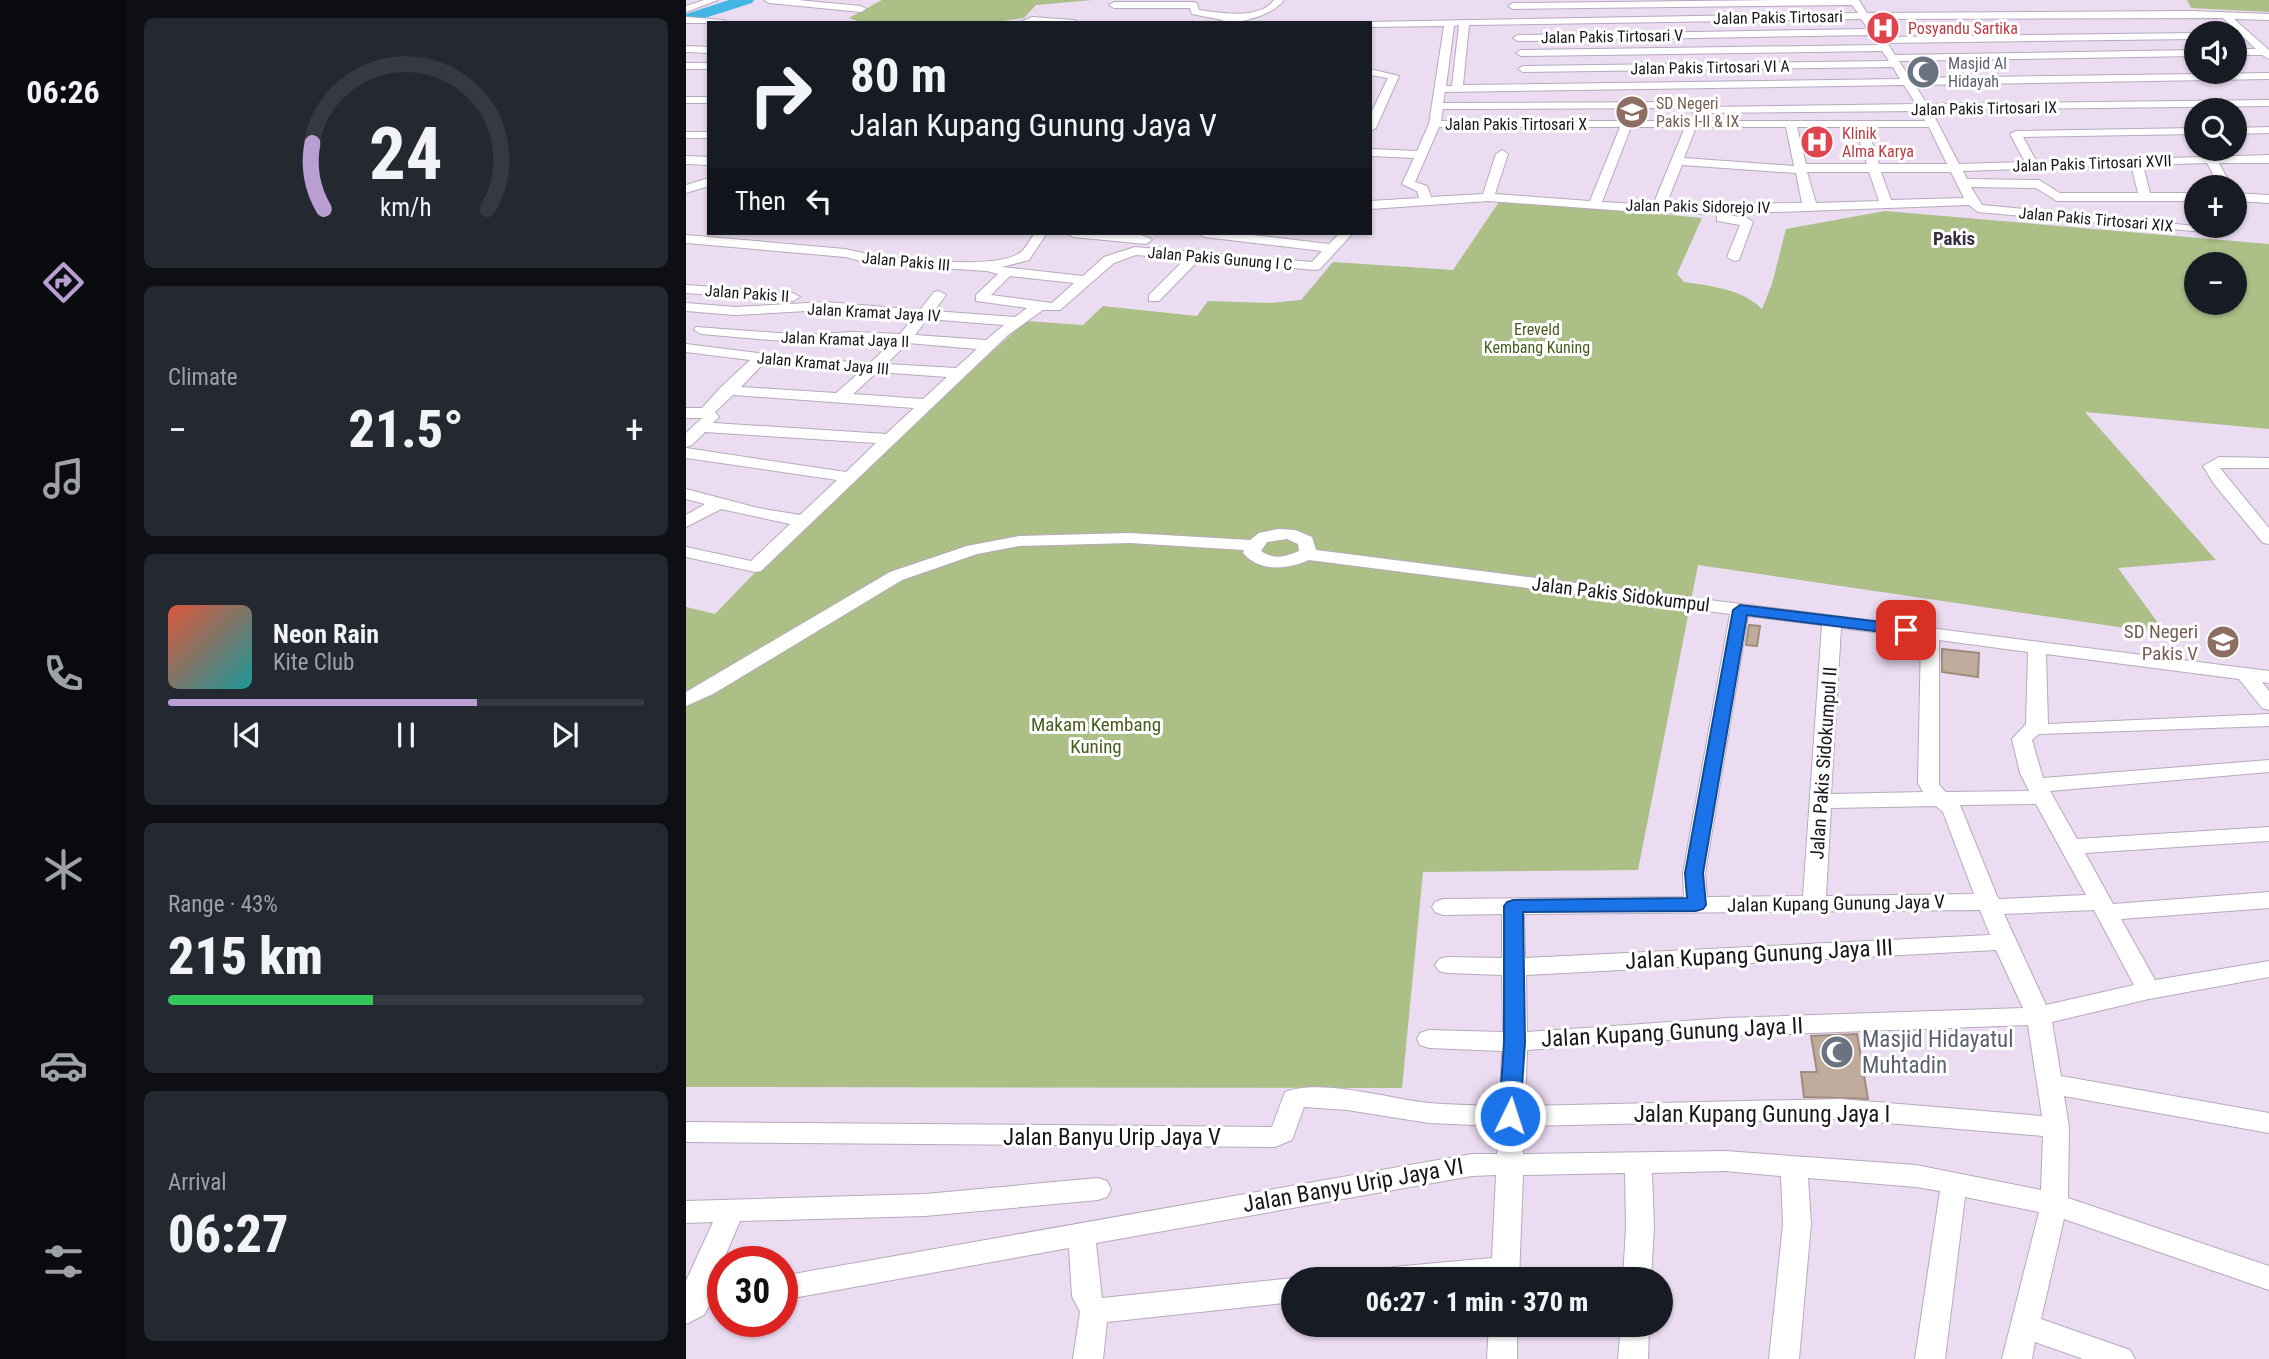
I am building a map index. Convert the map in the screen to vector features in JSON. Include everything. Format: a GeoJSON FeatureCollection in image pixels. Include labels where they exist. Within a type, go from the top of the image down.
{"type":"FeatureCollection","features":[{"type":"Feature","properties":{"kind":"street"},"geometry":{"type":"LineString","coordinates":[[686,9],[713,0]]}},
{"type":"Feature","properties":{"kind":"street"},"geometry":{"type":"LineString","coordinates":[[769,0],[861,9]]}},
{"type":"Feature","properties":{"kind":"street"},"geometry":{"type":"LineString","coordinates":[[1114,5],[1194,5],[1195,12],[1231,21],[1274,7],[1279,0]]}},
{"type":"Feature","properties":{"kind":"street"},"geometry":{"type":"LineString","coordinates":[[2185,0],[2192,14]]}},
{"type":"Feature","properties":{"kind":"street"},"geometry":{"type":"LineString","coordinates":[[1528,106],[1522,88],[1523,69],[1514,22],[1514,3],[1854,1],[1909,81],[1958,169],[1972,201]]}},
{"type":"Feature","properties":{"kind":"street","name":"Jalan Pakis Tirtosari"},"geometry":{"type":"LineString","coordinates":[[1372,24],[1864,16],[2192,14],[2269,17]]}},
{"type":"Feature","properties":{"kind":"street"},"geometry":{"type":"LineString","coordinates":[[2225,15],[2229,21]]}},
{"type":"Feature","properties":{"kind":"street"},"geometry":{"type":"LineString","coordinates":[[689,20],[707,22]]}},
{"type":"Feature","properties":{"kind":"street"},"geometry":{"type":"LineString","coordinates":[[1425,199],[1423,189],[1408,184],[1435,124],[1442,89],[1449,23]]}},
{"type":"Feature","properties":{"kind":"street"},"geometry":{"type":"LineString","coordinates":[[1457,89],[1464,23]]}},
{"type":"Feature","properties":{"kind":"street","name":"Jalan Pakis Tirtosari V"},"geometry":{"type":"LineString","coordinates":[[1518,38],[1880,40],[2184,36]]}},
{"type":"Feature","properties":{"kind":"street"},"geometry":{"type":"LineString","coordinates":[[1521,53],[1880,40]]}},
{"type":"Feature","properties":{"kind":"street"},"geometry":{"type":"LineString","coordinates":[[2247,40],[2266,51]]}},
{"type":"Feature","properties":{"kind":"street"},"geometry":{"type":"LineString","coordinates":[[686,49],[707,50]]}},
{"type":"Feature","properties":{"kind":"street"},"geometry":{"type":"LineString","coordinates":[[2247,52],[2266,51]]}},
{"type":"Feature","properties":{"kind":"street","name":"Jalan Pakis Tirtosari VI A"},"geometry":{"type":"LineString","coordinates":[[1523,69],[2184,53]]}},
{"type":"Feature","properties":{"kind":"street"},"geometry":{"type":"LineString","coordinates":[[686,66],[707,66]]}},
{"type":"Feature","properties":{"kind":"street"},"geometry":{"type":"LineString","coordinates":[[1372,72],[1394,76],[1376,103]]}},
{"type":"Feature","properties":{"kind":"street"},"geometry":{"type":"LineString","coordinates":[[1442,89],[2269,76]]}},
{"type":"Feature","properties":{"kind":"street"},"geometry":{"type":"LineString","coordinates":[[1658,209],[1675,161],[1697,124],[1697,108],[1689,85]]}},
{"type":"Feature","properties":{"kind":"street"},"geometry":{"type":"LineString","coordinates":[[686,100],[707,100]]}},
{"type":"Feature","properties":{"kind":"street","name":"Jalan Pakis Tirtosari IX"},"geometry":{"type":"LineString","coordinates":[[1439,106],[1925,109],[2269,103]]}},
{"type":"Feature","properties":{"kind":"street","name":"Jalan Pakis Tirtosari X"},"geometry":{"type":"LineString","coordinates":[[1435,124],[1933,124]]}},
{"type":"Feature","properties":{"kind":"street"},"geometry":{"type":"LineString","coordinates":[[1595,203],[1627,124]]}},
{"type":"Feature","properties":{"kind":"street"},"geometry":{"type":"LineString","coordinates":[[1791,124],[1808,202],[1811,205]]}},
{"type":"Feature","properties":{"kind":"street"},"geometry":{"type":"LineString","coordinates":[[1860,124],[1886,204]]}},
{"type":"Feature","properties":{"kind":"street"},"geometry":{"type":"LineString","coordinates":[[2033,166],[2016,134],[2184,131]]}},
{"type":"Feature","properties":{"kind":"street"},"geometry":{"type":"LineString","coordinates":[[2247,131],[2269,131]]}},
{"type":"Feature","properties":{"kind":"street"},"geometry":{"type":"LineString","coordinates":[[686,135],[707,135]]}},
{"type":"Feature","properties":{"kind":"street"},"geometry":{"type":"LineString","coordinates":[[1372,152],[1423,155]]}},
{"type":"Feature","properties":{"kind":"street"},"geometry":{"type":"LineString","coordinates":[[1488,197],[1492,177],[1502,154]]}},
{"type":"Feature","properties":{"kind":"street","name":"Jalan Pakis Tirtosari XVII"},"geometry":{"type":"LineString","coordinates":[[2247,159],[2269,159]]}},
{"type":"Feature","properties":{"kind":"street"},"geometry":{"type":"LineString","coordinates":[[686,160],[707,161]]}},
{"type":"Feature","properties":{"kind":"street","name":"Jalan Pakis Tirtosari XVII"},"geometry":{"type":"LineString","coordinates":[[1675,161],[1801,169],[1958,169],[2184,160]]}},
{"type":"Feature","properties":{"kind":"street"},"geometry":{"type":"LineString","coordinates":[[2136,161],[2145,196]]}},
{"type":"Feature","properties":{"kind":"street"},"geometry":{"type":"LineString","coordinates":[[686,189],[707,183]]}},
{"type":"Feature","properties":{"kind":"street"},"geometry":{"type":"LineString","coordinates":[[1964,183],[2041,185],[2050,195],[2057,197],[2184,197]]}},
{"type":"Feature","properties":{"kind":"street","name":"Jalan Pakis Sidorejo IV"},"geometry":{"type":"LineString","coordinates":[[1372,206],[1425,199],[1488,197],[1658,209],[1972,201]]}},
{"type":"Feature","properties":{"kind":"street"},"geometry":{"type":"LineString","coordinates":[[2247,198],[2269,200]]}},
{"type":"Feature","properties":{"kind":"street","name":"Jalan Pakis Tirtosari XIX"},"geometry":{"type":"LineString","coordinates":[[1972,201],[1980,209],[2184,227]]}},
{"type":"Feature","properties":{"kind":"street"},"geometry":{"type":"LineString","coordinates":[[1707,209],[1707,216],[1748,222],[1734,257]]}},
{"type":"Feature","properties":{"kind":"street"},"geometry":{"type":"LineString","coordinates":[[731,243],[741,235]]}},
{"type":"Feature","properties":{"kind":"street"},"geometry":{"type":"LineString","coordinates":[[987,267],[1024,257],[1040,235]]}},
{"type":"Feature","properties":{"kind":"street"},"geometry":{"type":"LineString","coordinates":[[1110,235],[1148,237]]}},
{"type":"Feature","properties":{"kind":"street"},"geometry":{"type":"LineString","coordinates":[[1221,235],[1331,248]]}},
{"type":"Feature","properties":{"kind":"street","name":"Jalan Pakis Gunung I C"},"geometry":{"type":"LineString","coordinates":[[686,552],[755,568],[988,345],[1019,322],[1047,307],[1109,260],[1135,251],[1315,266],[1345,235]]}},
{"type":"Feature","properties":{"kind":"street"},"geometry":{"type":"LineString","coordinates":[[1135,251],[1148,237]]}},
{"type":"Feature","properties":{"kind":"street","name":"Jalan Pakis III"},"geometry":{"type":"LineString","coordinates":[[686,239],[845,253],[867,259],[987,267],[1007,272],[1084,280]]}},
{"type":"Feature","properties":{"kind":"street"},"geometry":{"type":"LineString","coordinates":[[1154,298],[1196,256]]}},
{"type":"Feature","properties":{"kind":"street"},"geometry":{"type":"LineString","coordinates":[[1007,272],[981,298],[1047,307]]}},
{"type":"Feature","properties":{"kind":"street","name":"Jalan Pakis II"},"geometry":{"type":"LineString","coordinates":[[686,289],[790,297],[835,296],[826,306]]}},
{"type":"Feature","properties":{"kind":"street"},"geometry":{"type":"LineString","coordinates":[[839,399],[903,340],[939,295]]}},
{"type":"Feature","properties":{"kind":"street","name":"Jalan Kramat Jaya IV"},"geometry":{"type":"LineString","coordinates":[[686,307],[735,311],[826,306],[1019,322]]}},
{"type":"Feature","properties":{"kind":"street"},"geometry":{"type":"LineString","coordinates":[[686,338],[735,311]]}},
{"type":"Feature","properties":{"kind":"street","name":"Jalan Kramat Jaya II"},"geometry":{"type":"LineString","coordinates":[[701,330],[806,339],[818,336],[988,345]]}},
{"type":"Feature","properties":{"kind":"street","name":"Jalan Kramat Jaya III"},"geometry":{"type":"LineString","coordinates":[[686,348],[761,358],[960,373]]}},
{"type":"Feature","properties":{"kind":"street"},"geometry":{"type":"LineString","coordinates":[[686,442],[726,390],[761,358]]}},
{"type":"Feature","properties":{"kind":"street"},"geometry":{"type":"LineString","coordinates":[[726,390],[925,404]]}},
{"type":"Feature","properties":{"kind":"street"},"geometry":{"type":"LineString","coordinates":[[686,413],[705,420],[778,434],[888,439]]}},
{"type":"Feature","properties":{"kind":"street"},"geometry":{"type":"LineString","coordinates":[[686,453],[848,477]]}},
{"type":"Feature","properties":{"kind":"street"},"geometry":{"type":"LineString","coordinates":[[2266,532],[2225,487],[2211,466],[2220,462],[2269,463]]}},
{"type":"Feature","properties":{"kind":"street"},"geometry":{"type":"LineString","coordinates":[[686,494],[802,521]]}},
{"type":"Feature","properties":{"kind":"street"},"geometry":{"type":"LineString","coordinates":[[686,522],[719,503]]}},
{"type":"Feature","properties":{"kind":"street"},"geometry":{"type":"LineString","coordinates":[[1289,534],[1306,541],[1307,554],[1285,562],[1270,562],[1259,559],[1252,552],[1253,545],[1260,537],[1289,534]]}},
{"type":"Feature","properties":{"kind":"street"},"geometry":{"type":"LineString","coordinates":[[686,700],[706,691],[896,576],[973,550],[1020,541],[1130,538],[1253,545]]}},
{"type":"Feature","properties":{"kind":"street","name":"Jalan Pakis Sidokumpul"},"geometry":{"type":"LineString","coordinates":[[1307,554],[2269,677]]}},
{"type":"Feature","properties":{"kind":"street"},"geometry":{"type":"LineString","coordinates":[[1696,905],[1694,873],[1740,610]]}},
{"type":"Feature","properties":{"kind":"street","name":"Jalan Pakis Sidokumpul II"},"geometry":{"type":"LineString","coordinates":[[1814,904],[1832,621]]}},
{"type":"Feature","properties":{"kind":"street"},"geometry":{"type":"LineString","coordinates":[[1930,633],[1928,783],[1933,792],[1945,799],[1953,811],[2004,942],[2039,1016],[2056,1127],[2054,1204],[2017,1359]]}},
{"type":"Feature","properties":{"kind":"street"},"geometry":{"type":"LineString","coordinates":[[2037,647],[2036,726],[2022,739],[2033,780],[2149,990]]}},
{"type":"Feature","properties":{"kind":"street"},"geometry":{"type":"LineString","coordinates":[[2247,676],[2269,704]]}},
{"type":"Feature","properties":{"kind":"street"},"geometry":{"type":"LineString","coordinates":[[2036,726],[2045,730],[2269,720]]}},
{"type":"Feature","properties":{"kind":"street"},"geometry":{"type":"LineString","coordinates":[[1820,801],[1945,799],[2269,766]]}},
{"type":"Feature","properties":{"kind":"street"},"geometry":{"type":"LineString","coordinates":[[2069,847],[2269,834]]}},
{"type":"Feature","properties":{"kind":"street","name":"Jalan Kupang Gunung Jaya V"},"geometry":{"type":"LineString","coordinates":[[1443,907],[1814,904],[2101,907],[2269,900]]}},
{"type":"Feature","properties":{"kind":"street"},"geometry":{"type":"LineString","coordinates":[[1505,1267],[1514,1042],[1513,906]]}},
{"type":"Feature","properties":{"kind":"street","name":"Jalan Kupang Gunung Jaya III"},"geometry":{"type":"LineString","coordinates":[[1447,965],[1514,967],[2004,942]]}},
{"type":"Feature","properties":{"kind":"street","name":"Jalan Kupang Gunung Jaya II"},"geometry":{"type":"LineString","coordinates":[[1429,1038],[1514,1042],[1727,1027],[2039,1016],[2149,990],[2269,969]]}},
{"type":"Feature","properties":{"kind":"street"},"geometry":{"type":"LineString","coordinates":[[2049,1084],[2269,1124]]}},
{"type":"Feature","properties":{"kind":"street","name":"Jalan Banyu Urip Jaya V"},"geometry":{"type":"LineString","coordinates":[[686,1132],[1275,1137],[1283,1133],[1294,1099],[1300,1097],[1347,1100],[1429,1113],[1510,1116]]}},
{"type":"Feature","properties":{"kind":"street","name":"Jalan Kupang Gunung Jaya I"},"geometry":{"type":"LineString","coordinates":[[1510,1116],[1840,1110],[2056,1127]]}},
{"type":"Feature","properties":{"kind":"street","name":"Jalan Banyu Urip Jaya VI"},"geometry":{"type":"LineString","coordinates":[[798,1285],[1472,1165],[1725,1161],[1916,1176],[2054,1204],[2269,1278]]}},
{"type":"Feature","properties":{"kind":"street"},"geometry":{"type":"LineString","coordinates":[[1637,1162],[1640,1227],[1638,1267]]}},
{"type":"Feature","properties":{"kind":"street"},"geometry":{"type":"LineString","coordinates":[[1784,1359],[1797,1224],[1794,1167]]}},
{"type":"Feature","properties":{"kind":"street"},"geometry":{"type":"LineString","coordinates":[[1930,1359],[1954,1184]]}},
{"type":"Feature","properties":{"kind":"street"},"geometry":{"type":"LineString","coordinates":[[686,1212],[925,1205],[1098,1189]]}},
{"type":"Feature","properties":{"kind":"street"},"geometry":{"type":"LineString","coordinates":[[703,1300],[696,1290],[732,1210]]}},
{"type":"Feature","properties":{"kind":"street"},"geometry":{"type":"LineString","coordinates":[[1082,1233],[1086,1296],[1094,1311],[1088,1359]]}},
{"type":"Feature","properties":{"kind":"street"},"geometry":{"type":"LineString","coordinates":[[1094,1311],[1281,1291]]}},
{"type":"Feature","properties":{"kind":"street"},"geometry":{"type":"LineString","coordinates":[[2025,1326],[2120,1359]]}},
{"type":"Feature","properties":{"kind":"street"},"geometry":{"type":"LineString","coordinates":[[1502,1359],[1503,1337]]}},
{"type":"Feature","properties":{"kind":"street"},"geometry":{"type":"LineString","coordinates":[[1633,1359],[1634,1337]]}},
{"type":"Feature","properties":{"kind":"green space"},"geometry":{"type":"Polygon","coordinates":[[[882,0],[1093,0],[1036,5],[1024,18],[1002,21],[858,21],[849,18],[882,0]]]}},
{"type":"Feature","properties":{"kind":"green space"},"geometry":{"type":"Polygon","coordinates":[[[2187,0],[2269,0],[2269,12],[2191,8],[2187,0]]]}},
{"type":"Feature","properties":{"kind":"green space","name":"Makam Kembang Kuning"},"geometry":{"type":"Polygon","coordinates":[[[1501,199],[1702,218],[1677,274],[1684,282],[1736,293],[1762,309],[1772,284],[1786,229],[1885,211],[2269,244],[2269,429],[2085,412],[2216,560],[2118,568],[2166,634],[1698,565],[1638,870],[1423,872],[1402,1088],[686,1087],[686,607],[715,614],[796,530],[1026,321],[1083,325],[1103,306],[1197,316],[1208,301],[1269,303],[1301,300],[1333,262],[1453,270],[1501,199]]]}},
{"type":"Feature","properties":{"kind":"building","name":"Klinik Alma Karya"},"geometry":{"type":"Polygon","coordinates":[[[1803,134],[1818,134],[1824,151],[1809,150],[1803,134]]]}},
{"type":"Feature","properties":{"kind":"building"},"geometry":{"type":"Polygon","coordinates":[[[1749,625],[1760,626],[1757,646],[1746,645],[1749,625]]]}},
{"type":"Feature","properties":{"kind":"building"},"geometry":{"type":"Polygon","coordinates":[[[1942,649],[1979,653],[1978,677],[1942,672],[1942,649]]]}},
{"type":"Feature","properties":{"kind":"building","name":"Masjid Hidayatul Muhtadin"},"geometry":{"type":"Polygon","coordinates":[[[1857,1034],[1868,1099],[1804,1097],[1801,1072],[1817,1072],[1811,1036],[1857,1034]]]}},
{"type":"Feature","properties":{"kind":"waterway"},"geometry":{"type":"LineString","coordinates":[[686,19],[746,0]]}},
{"type":"Feature","properties":{"kind":"place","name":"Posyandu Sartika"},"geometry":{"type":"Point","coordinates":[1883,28]}},
{"type":"Feature","properties":{"kind":"place","name":"Masjid Al Hidayah"},"geometry":{"type":"Point","coordinates":[1923,72]}},
{"type":"Feature","properties":{"kind":"place","name":"SD Negeri Pakis I-II & IX"},"geometry":{"type":"Point","coordinates":[1632,112]}},
{"type":"Feature","properties":{"kind":"place","name":"Klinik Alma Karya"},"geometry":{"type":"Point","coordinates":[1817,142]}},
{"type":"Feature","properties":{"kind":"place","name":"SD Negeri Pakis V"},"geometry":{"type":"Point","coordinates":[2223,642]}},
{"type":"Feature","properties":{"kind":"place","name":"Masjid Hidayatul Muhtadin"},"geometry":{"type":"Point","coordinates":[1837,1052]}},
{"type":"Feature","properties":{"kind":"district","name":"Pakis"},"geometry":{"type":"Point","coordinates":[1954,238]}},
{"type":"Feature","properties":{"kind":"route"},"geometry":{"type":"LineString","coordinates":[[1510,1116],[1514,1042],[1513,906],[1696,905],[1694,873],[1740,610],[1906,630]]}},
{"type":"Feature","properties":{"kind":"park label","name":"Ereveld Kembang Kuning"},"geometry":{"type":"Point","coordinates":[1537,338]}}]}
